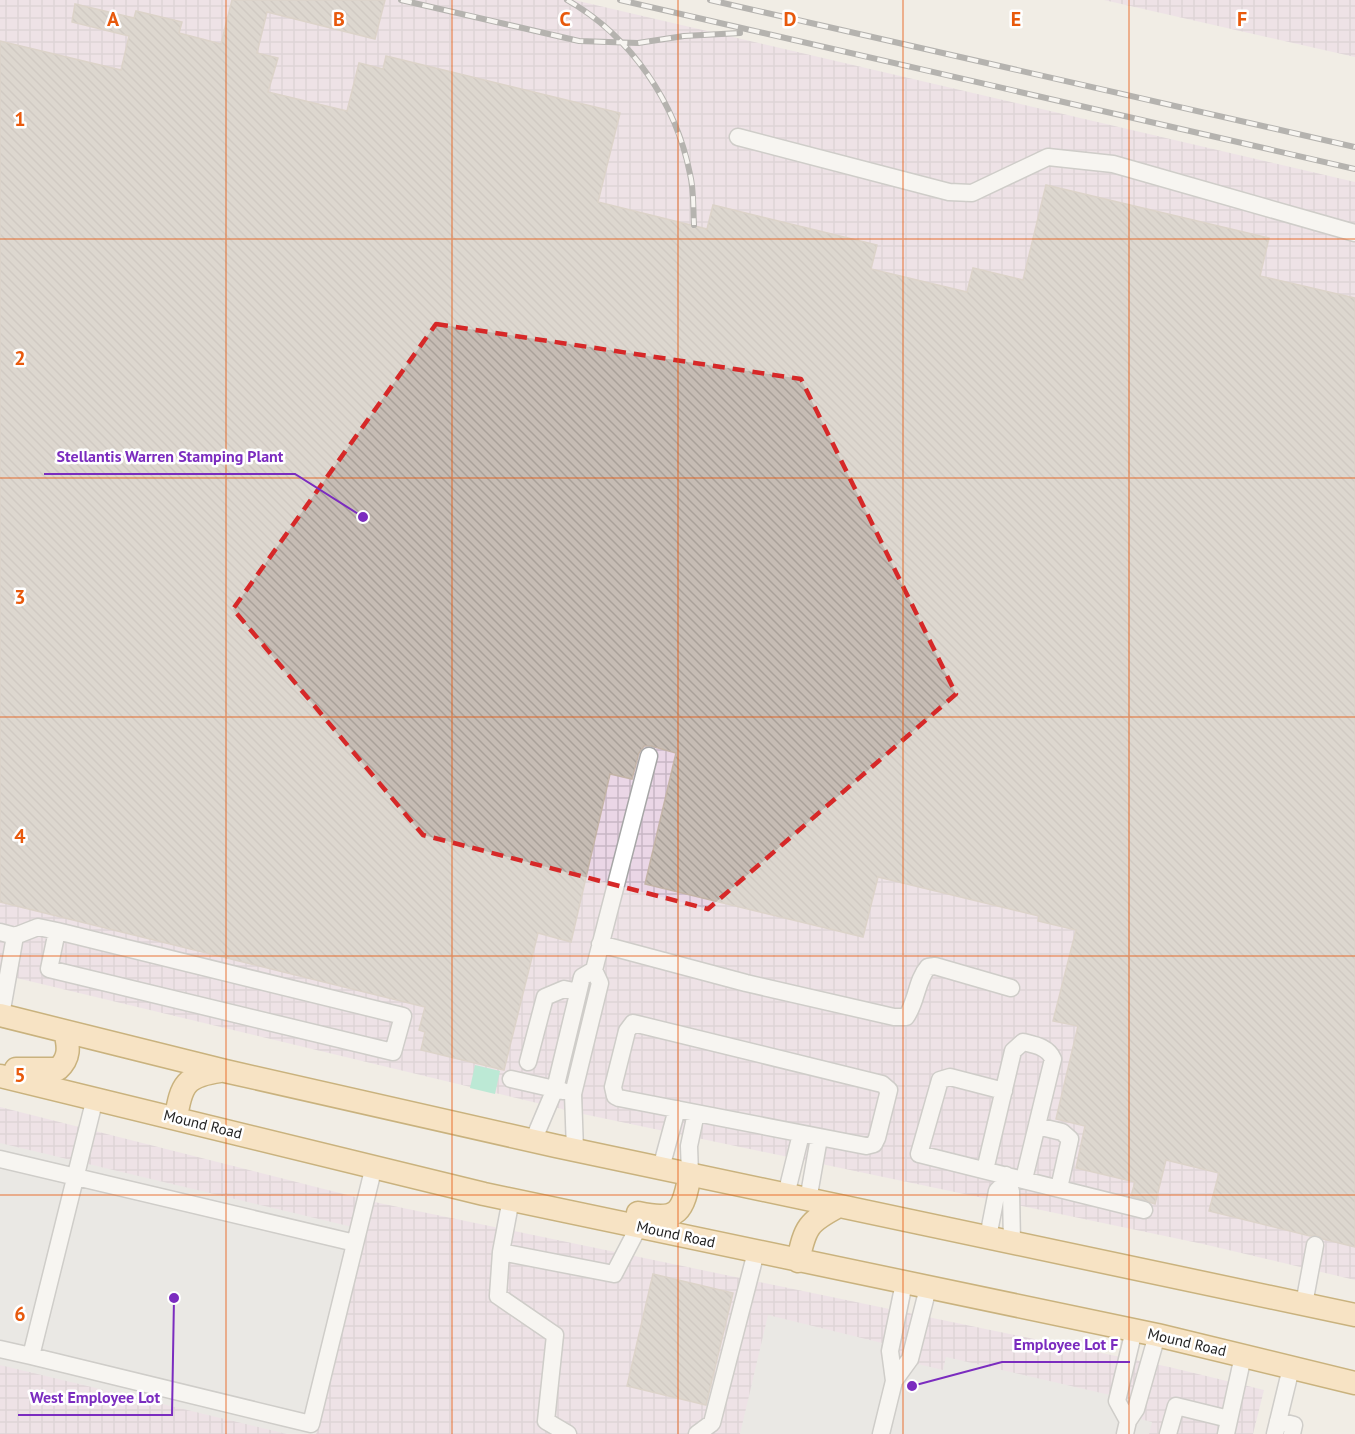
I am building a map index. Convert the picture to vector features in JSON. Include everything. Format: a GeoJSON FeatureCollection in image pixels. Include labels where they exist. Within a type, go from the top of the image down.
{"type":"FeatureCollection","features":[{"type":"Feature","properties":{"kind":"main road"},"geometry":{"type":"LineString","coordinates":[[0,1015],[225,1071],[533,1141],[1355,1316]]}},
{"type":"Feature","properties":{"kind":"main road"},"geometry":{"type":"LineString","coordinates":[[0,1067],[44,1071],[58,1069],[69,1052],[65,1032]]}},
{"type":"Feature","properties":{"kind":"main road"},"geometry":{"type":"LineString","coordinates":[[177,1118],[180,1096],[186,1083],[198,1074],[225,1071]]}},
{"type":"Feature","properties":{"kind":"main road","name":"Mound Road"},"geometry":{"type":"LineString","coordinates":[[0,1076],[511,1199],[1134,1330],[1355,1383]]}},
{"type":"Feature","properties":{"kind":"main road"},"geometry":{"type":"LineString","coordinates":[[433,1181],[492,1181],[649,1215],[670,1216],[679,1212],[685,1201],[690,1174]]}},
{"type":"Feature","properties":{"kind":"main road"},"geometry":{"type":"LineString","coordinates":[[798,1261],[806,1228],[813,1220],[839,1206]]}},
{"type":"Feature","properties":{"kind":"street"},"geometry":{"type":"LineString","coordinates":[[738,137],[949,192],[972,193],[1048,157],[1113,164],[1355,233]]}},
{"type":"Feature","properties":{"kind":"street"},"geometry":{"type":"LineString","coordinates":[[575,1150],[573,1094],[600,983],[594,970],[649,756]]}},
{"type":"Feature","properties":{"kind":"street"},"geometry":{"type":"LineString","coordinates":[[0,1015],[8,934],[38,927],[57,931],[403,1016],[393,1052],[49,969],[57,931]]}},
{"type":"Feature","properties":{"kind":"street"},"geometry":{"type":"LineString","coordinates":[[600,944],[746,983],[894,1017],[906,1017],[912,1008],[922,977],[928,967],[935,966],[1011,988]]}},
{"type":"Feature","properties":{"kind":"street"},"geometry":{"type":"LineString","coordinates":[[533,1141],[555,1089],[582,977],[594,970]]}},
{"type":"Feature","properties":{"kind":"street"},"geometry":{"type":"LineString","coordinates":[[528,1062],[545,998],[552,992],[564,990],[578,992]]}},
{"type":"Feature","properties":{"kind":"street"},"geometry":{"type":"LineString","coordinates":[[573,1013],[591,1017]]}},
{"type":"Feature","properties":{"kind":"street"},"geometry":{"type":"LineString","coordinates":[[633,1023],[886,1086],[888,1094],[874,1143],[866,1146],[677,1110],[615,1096],[613,1087],[627,1031],[633,1023]]}},
{"type":"Feature","properties":{"kind":"street"},"geometry":{"type":"LineString","coordinates":[[985,1170],[1012,1051],[1017,1045],[1030,1044],[1051,1054],[1052,1068],[1024,1179]]}},
{"type":"Feature","properties":{"kind":"street"},"geometry":{"type":"LineString","coordinates":[[1004,1091],[950,1077],[940,1080],[919,1154],[985,1170],[1006,1179],[1024,1179],[1144,1210]]}},
{"type":"Feature","properties":{"kind":"street"},"geometry":{"type":"LineString","coordinates":[[511,1079],[573,1094]]}},
{"type":"Feature","properties":{"kind":"street"},"geometry":{"type":"LineString","coordinates":[[31,1356],[95,1098]]}},
{"type":"Feature","properties":{"kind":"street"},"geometry":{"type":"LineString","coordinates":[[661,1168],[677,1110]]}},
{"type":"Feature","properties":{"kind":"street"},"geometry":{"type":"LineString","coordinates":[[690,1174],[689,1146],[696,1113]]}},
{"type":"Feature","properties":{"kind":"street"},"geometry":{"type":"LineString","coordinates":[[1037,1126],[1062,1132],[1070,1139],[1059,1188]]}},
{"type":"Feature","properties":{"kind":"street"},"geometry":{"type":"LineString","coordinates":[[786,1195],[801,1134]]}},
{"type":"Feature","properties":{"kind":"street"},"geometry":{"type":"LineString","coordinates":[[808,1200],[819,1138]]}},
{"type":"Feature","properties":{"kind":"street"},"geometry":{"type":"LineString","coordinates":[[0,1159],[355,1243]]}},
{"type":"Feature","properties":{"kind":"street"},"geometry":{"type":"LineString","coordinates":[[0,1349],[311,1424],[374,1166]]}},
{"type":"Feature","properties":{"kind":"street"},"geometry":{"type":"LineString","coordinates":[[988,1237],[997,1191],[1006,1179]]}},
{"type":"Feature","properties":{"kind":"street"},"geometry":{"type":"LineString","coordinates":[[1006,1179],[1011,1191],[1012,1242]]}},
{"type":"Feature","properties":{"kind":"street"},"geometry":{"type":"LineString","coordinates":[[511,1199],[501,1252],[498,1296],[555,1335],[546,1421],[568,1434]]}},
{"type":"Feature","properties":{"kind":"street"},"geometry":{"type":"LineString","coordinates":[[501,1252],[614,1274],[639,1226]]}},
{"type":"Feature","properties":{"kind":"street"},"geometry":{"type":"LineString","coordinates":[[1304,1304],[1315,1245]]}},
{"type":"Feature","properties":{"kind":"street"},"geometry":{"type":"LineString","coordinates":[[697,1434],[712,1423],[756,1252]]}},
{"type":"Feature","properties":{"kind":"street"},"geometry":{"type":"LineString","coordinates":[[894,1381],[890,1351],[904,1283]]}},
{"type":"Feature","properties":{"kind":"street"},"geometry":{"type":"LineString","coordinates":[[880,1434],[894,1381],[910,1359],[928,1288]]}},
{"type":"Feature","properties":{"kind":"street"},"geometry":{"type":"LineString","coordinates":[[1126,1427],[1117,1401],[1134,1330]]}},
{"type":"Feature","properties":{"kind":"street"},"geometry":{"type":"LineString","coordinates":[[1126,1427],[1136,1409],[1156,1335]]}},
{"type":"Feature","properties":{"kind":"street"},"geometry":{"type":"LineString","coordinates":[[1168,1434],[1176,1406],[1228,1426],[1243,1356]]}},
{"type":"Feature","properties":{"kind":"street"},"geometry":{"type":"LineString","coordinates":[[1291,1368],[1276,1427],[1294,1425],[1292,1434]]}},
{"type":"Feature","properties":{"kind":"highlighted area"},"geometry":{"type":"Polygon","coordinates":[[[436,324],[801,379],[956,694],[708,909],[423,835],[233,609],[436,324]]]}},
{"type":"Feature","properties":{"kind":"shaded area"},"geometry":{"type":"Polygon","coordinates":[[[0,0],[574,0],[1355,182],[1355,1280],[1203,1244],[583,1114],[0,974],[0,0]]]}},
{"type":"Feature","properties":{"kind":"shaded area"},"geometry":{"type":"Polygon","coordinates":[[[1104,0],[1355,0],[1355,57],[1104,0]]]}},
{"type":"Feature","properties":{"kind":"shaded area"},"geometry":{"type":"Polygon","coordinates":[[[0,1107],[379,1203],[1169,1367],[1264,1390],[1253,1434],[0,1434],[0,1107]]]}},
{"type":"Feature","properties":{"kind":"shaded area"},"geometry":{"type":"Polygon","coordinates":[[[0,1143],[365,1230],[316,1434],[287,1434],[0,1365],[0,1143]]]}},
{"type":"Feature","properties":{"kind":"shaded area"},"geometry":{"type":"Polygon","coordinates":[[[768,1315],[882,1343],[880,1355],[943,1370],[946,1357],[1140,1402],[1136,1418],[1152,1422],[1149,1434],[740,1434],[768,1315]]]}},
{"type":"Feature","properties":{"kind":"green space"},"geometry":{"type":"Polygon","coordinates":[[[475,1065],[500,1071],[495,1094],[470,1088],[475,1065]]]}},
{"type":"Feature","properties":{"kind":"building"},"geometry":{"type":"Polygon","coordinates":[[[232,0],[385,0],[375,39],[267,12],[257,53],[278,58],[268,92],[347,111],[359,63],[383,69],[386,56],[620,113],[598,202],[707,229],[713,205],[877,245],[871,269],[967,292],[973,268],[1023,280],[1046,185],[1269,238],[1260,276],[1355,298],[1355,1247],[1323,1239],[1317,1235],[1310,1236],[1209,1211],[1219,1173],[1166,1160],[1155,1204],[1131,1196],[1135,1182],[1076,1168],[1085,1126],[1056,1119],[1078,1026],[1053,1021],[1076,930],[1038,921],[1039,916],[878,877],[863,937],[645,884],[676,753],[651,746],[644,746],[639,753],[632,779],[610,774],[571,942],[538,933],[504,1070],[421,1050],[425,1032],[419,1030],[425,1007],[0,902],[0,41],[121,70],[129,36],[72,22],[75,4],[134,18],[136,11],[182,22],[179,33],[221,44],[232,0]]]}},
{"type":"Feature","properties":{"kind":"building"},"geometry":{"type":"Polygon","coordinates":[[[653,1274],[733,1293],[706,1405],[627,1386],[653,1274]]]}},
{"type":"Feature","properties":{"kind":"railway"},"geometry":{"type":"LineString","coordinates":[[401,0],[579,41],[638,43],[684,36],[740,33]]}},
{"type":"Feature","properties":{"kind":"railway"},"geometry":{"type":"LineString","coordinates":[[567,0],[611,32],[630,52],[662,97],[674,122],[690,174],[694,225]]}},
{"type":"Feature","properties":{"kind":"railway"},"geometry":{"type":"LineString","coordinates":[[620,0],[1355,169]]}},
{"type":"Feature","properties":{"kind":"railway"},"geometry":{"type":"LineString","coordinates":[[710,0],[1355,147]]}},
{"type":"Feature","properties":{"kind":"place","name":"Stellantis Warren Stamping Plant"},"geometry":{"type":"Point","coordinates":[363,517]}},
{"type":"Feature","properties":{"kind":"place","name":"West Employee Lot"},"geometry":{"type":"Point","coordinates":[174,1298]}},
{"type":"Feature","properties":{"kind":"place","name":"Employee Lot F"},"geometry":{"type":"Point","coordinates":[912,1386]}}]}
